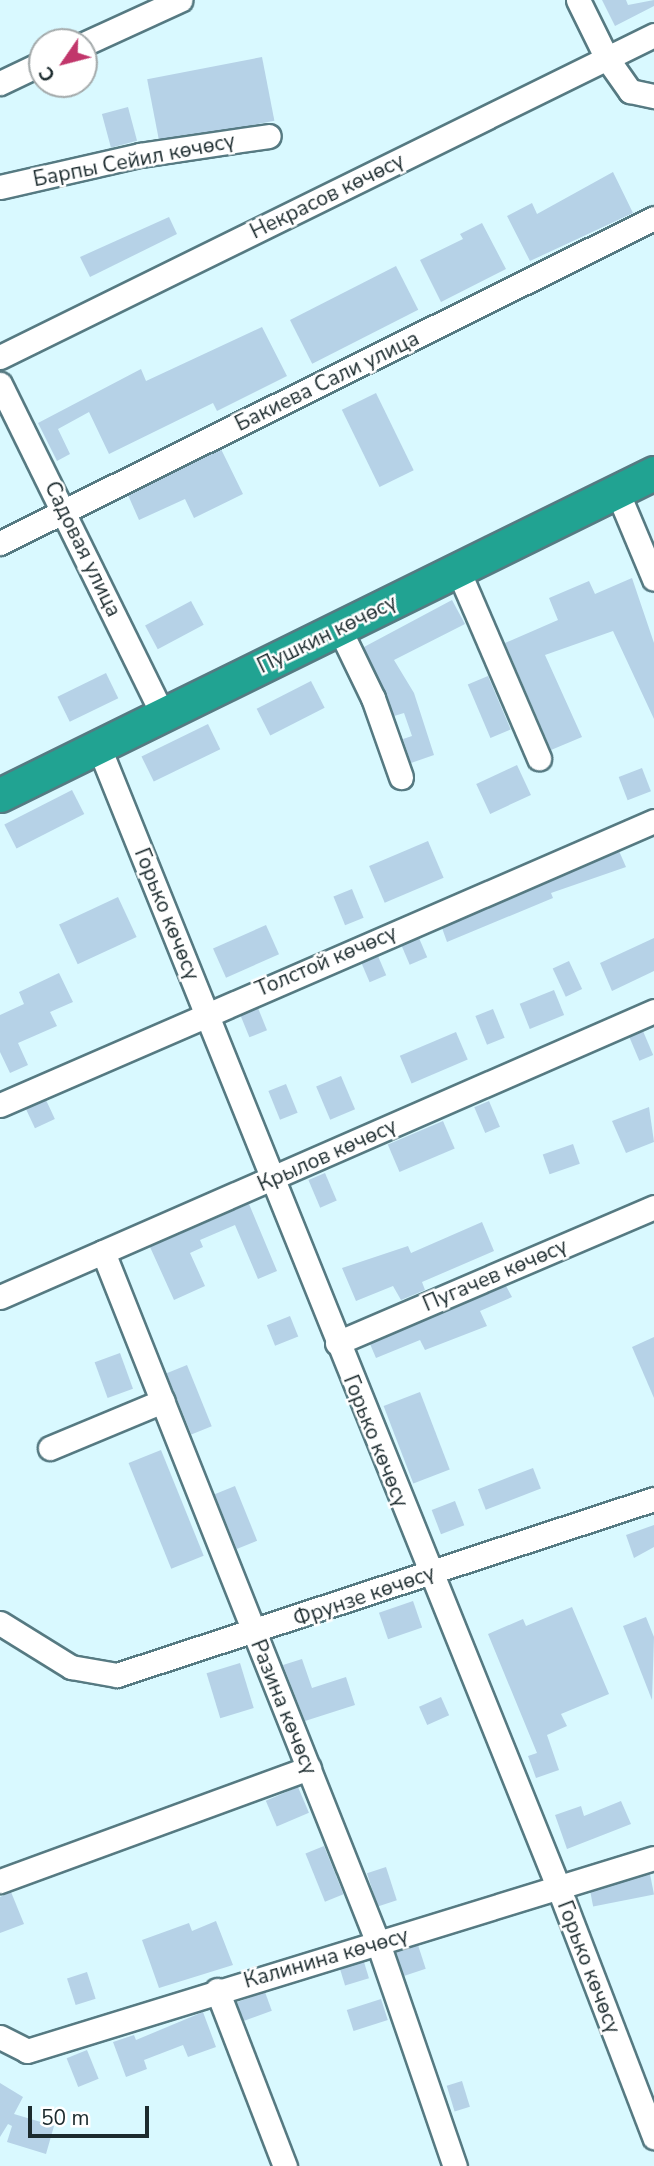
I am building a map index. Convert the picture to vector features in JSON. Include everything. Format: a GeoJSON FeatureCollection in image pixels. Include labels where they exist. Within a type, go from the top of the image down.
{"type":"FeatureCollection","features":[{"type":"Feature","properties":{"kind":"highway","name":"Пушкин көчөсү"},"geometry":{"type":"LineString","coordinates":[[0,795],[654,474]]}},
{"type":"Feature","properties":{"kind":"street"},"geometry":{"type":"LineString","coordinates":[[98,38],[180,0]]}},
{"type":"Feature","properties":{"kind":"street"},"geometry":{"type":"LineString","coordinates":[[578,0],[606,57],[630,91],[654,96]]}},
{"type":"Feature","properties":{"kind":"street","name":"Некрасов көчөсү"},"geometry":{"type":"LineString","coordinates":[[0,357],[654,35]]}},
{"type":"Feature","properties":{"kind":"street"},"geometry":{"type":"LineString","coordinates":[[0,83],[28,70]]}},
{"type":"Feature","properties":{"kind":"street","name":"Барпы Сейил көчөсү"},"geometry":{"type":"LineString","coordinates":[[0,187],[140,155],[269,136]]}},
{"type":"Feature","properties":{"kind":"street","name":"Бакиева Сали улица"},"geometry":{"type":"LineString","coordinates":[[0,543],[654,218]]}},
{"type":"Feature","properties":{"kind":"street","name":"Садовая улица"},"geometry":{"type":"LineString","coordinates":[[0,384],[65,511],[163,715]]}},
{"type":"Feature","properties":{"kind":"street"},"geometry":{"type":"LineString","coordinates":[[617,492],[654,579]]}},
{"type":"Feature","properties":{"kind":"street"},"geometry":{"type":"LineString","coordinates":[[458,570],[539,758]]}},
{"type":"Feature","properties":{"kind":"street"},"geometry":{"type":"LineString","coordinates":[[339,628],[373,698],[401,777]]}},
{"type":"Feature","properties":{"kind":"street","name":"Горько көчөсү"},"geometry":{"type":"LineString","coordinates":[[98,745],[559,1889],[654,2137]]}},
{"type":"Feature","properties":{"kind":"street","name":"Толстой көчөсү"},"geometry":{"type":"LineString","coordinates":[[0,1105],[207,1012],[654,821]]}},
{"type":"Feature","properties":{"kind":"street","name":"Крылов көчөсү"},"geometry":{"type":"LineString","coordinates":[[0,1297],[654,1012]]}},
{"type":"Feature","properties":{"kind":"street","name":"Пугачев көчөсү"},"geometry":{"type":"LineString","coordinates":[[337,1343],[654,1207]]}},
{"type":"Feature","properties":{"kind":"street","name":"Разина көчөсү"},"geometry":{"type":"LineString","coordinates":[[103,1252],[378,1943],[455,2166]]}},
{"type":"Feature","properties":{"kind":"street"},"geometry":{"type":"LineString","coordinates":[[50,1448],[163,1401]]}},
{"type":"Feature","properties":{"kind":"street","name":"Фрунзе көчөсү"},"geometry":{"type":"LineString","coordinates":[[0,1623],[72,1667],[94,1675],[117,1675],[254,1633],[654,1500]]}},
{"type":"Feature","properties":{"kind":"street"},"geometry":{"type":"LineString","coordinates":[[0,1881],[309,1768]]}},
{"type":"Feature","properties":{"kind":"street","name":"Калинина көчөсү"},"geometry":{"type":"LineString","coordinates":[[0,2037],[27,2051],[217,1990],[559,1889],[654,1858]]}},
{"type":"Feature","properties":{"kind":"street"},"geometry":{"type":"LineString","coordinates":[[217,1990],[285,2166]]}},
{"type":"Feature","properties":{"kind":"building"},"geometry":{"type":"Polygon","coordinates":[[[602,0],[626,0],[628,5],[654,0],[654,6],[615,26],[602,0]]]}},
{"type":"Feature","properties":{"kind":"building"},"geometry":{"type":"Polygon","coordinates":[[[262,57],[274,121],[160,143],[147,79],[262,57]]]}},
{"type":"Feature","properties":{"kind":"building"},"geometry":{"type":"Polygon","coordinates":[[[128,107],[137,141],[111,148],[102,114],[128,107]]]}},
{"type":"Feature","properties":{"kind":"building"},"geometry":{"type":"Polygon","coordinates":[[[613,172],[633,213],[530,261],[507,216],[532,203],[537,214],[613,172]]]}},
{"type":"Feature","properties":{"kind":"building"},"geometry":{"type":"Polygon","coordinates":[[[169,217],[177,234],[90,277],[80,257],[169,217]]]}},
{"type":"Feature","properties":{"kind":"building"},"geometry":{"type":"Polygon","coordinates":[[[482,223],[506,269],[441,302],[420,260],[463,239],[460,234],[482,223]]]}},
{"type":"Feature","properties":{"kind":"building"},"geometry":{"type":"Polygon","coordinates":[[[396,266],[418,310],[312,364],[290,320],[396,266]]]}},
{"type":"Feature","properties":{"kind":"building"},"geometry":{"type":"Polygon","coordinates":[[[262,327],[287,376],[217,411],[213,403],[109,454],[89,412],[58,429],[70,454],[57,461],[38,423],[141,369],[146,381],[262,327]]]}},
{"type":"Feature","properties":{"kind":"building"},"geometry":{"type":"Polygon","coordinates":[[[376,393],[414,470],[380,487],[342,410],[376,393]]]}},
{"type":"Feature","properties":{"kind":"building"},"geometry":{"type":"Polygon","coordinates":[[[221,449],[243,494],[194,518],[185,499],[139,520],[128,495],[221,449]]]}},
{"type":"Feature","properties":{"kind":"building"},"geometry":{"type":"Polygon","coordinates":[[[632,578],[654,643],[654,719],[613,631],[545,655],[582,737],[551,750],[505,643],[558,620],[549,598],[589,581],[595,594],[632,578]]]}},
{"type":"Feature","properties":{"kind":"building"},"geometry":{"type":"Polygon","coordinates":[[[452,600],[465,624],[394,660],[414,693],[434,755],[411,763],[403,739],[412,736],[404,713],[394,716],[364,647],[452,600]]]}},
{"type":"Feature","properties":{"kind":"building"},"geometry":{"type":"Polygon","coordinates":[[[191,601],[204,625],[158,649],[145,625],[191,601]]]}},
{"type":"Feature","properties":{"kind":"building"},"geometry":{"type":"Polygon","coordinates":[[[106,673],[118,698],[70,722],[57,697],[106,673]]]}},
{"type":"Feature","properties":{"kind":"building"},"geometry":{"type":"Polygon","coordinates":[[[488,676],[511,729],[490,738],[468,685],[488,676]]]}},
{"type":"Feature","properties":{"kind":"building"},"geometry":{"type":"Polygon","coordinates":[[[311,681],[325,708],[270,735],[257,709],[311,681]]]}},
{"type":"Feature","properties":{"kind":"building"},"geometry":{"type":"Polygon","coordinates":[[[208,724],[220,749],[154,782],[141,756],[208,724]]]}},
{"type":"Feature","properties":{"kind":"building"},"geometry":{"type":"Polygon","coordinates":[[[517,765],[531,795],[490,814],[476,784],[517,765]]]}},
{"type":"Feature","properties":{"kind":"building"},"geometry":{"type":"Polygon","coordinates":[[[642,768],[651,791],[628,800],[619,777],[642,768]]]}},
{"type":"Feature","properties":{"kind":"building"},"geometry":{"type":"Polygon","coordinates":[[[72,790],[84,814],[17,849],[4,825],[72,790]]]}},
{"type":"Feature","properties":{"kind":"building"},"geometry":{"type":"Polygon","coordinates":[[[428,841],[444,878],[385,903],[369,866],[428,841]]]}},
{"type":"Feature","properties":{"kind":"building"},"geometry":{"type":"Polygon","coordinates":[[[619,851],[626,867],[551,893],[553,898],[447,942],[442,928],[619,851]]]}},
{"type":"Feature","properties":{"kind":"building"},"geometry":{"type":"Polygon","coordinates":[[[352,889],[364,918],[345,925],[333,896],[352,889]]]}},
{"type":"Feature","properties":{"kind":"building"},"geometry":{"type":"Polygon","coordinates":[[[118,897],[137,937],[78,964],[59,924],[118,897]]]}},
{"type":"Feature","properties":{"kind":"building"},"geometry":{"type":"Polygon","coordinates":[[[266,925],[279,954],[226,978],[213,949],[266,925]]]}},
{"type":"Feature","properties":{"kind":"building"},"geometry":{"type":"Polygon","coordinates":[[[419,938],[427,957],[410,965],[402,945],[419,938]]]}},
{"type":"Feature","properties":{"kind":"building"},"geometry":{"type":"Polygon","coordinates":[[[654,938],[654,971],[612,991],[600,963],[654,938]]]}},
{"type":"Feature","properties":{"kind":"building"},"geometry":{"type":"Polygon","coordinates":[[[378,956],[386,975],[370,982],[361,963],[378,956]]]}},
{"type":"Feature","properties":{"kind":"building"},"geometry":{"type":"Polygon","coordinates":[[[569,961],[582,989],[566,997],[553,969],[569,961]]]}},
{"type":"Feature","properties":{"kind":"building"},"geometry":{"type":"Polygon","coordinates":[[[59,973],[73,1002],[50,1012],[57,1026],[18,1043],[28,1065],[10,1073],[0,1052],[0,1015],[24,1004],[19,992],[59,973]]]}},
{"type":"Feature","properties":{"kind":"building"},"geometry":{"type":"Polygon","coordinates":[[[554,990],[564,1015],[530,1029],[520,1004],[554,990]]]}},
{"type":"Feature","properties":{"kind":"building"},"geometry":{"type":"Polygon","coordinates":[[[258,1008],[267,1030],[249,1037],[240,1015],[258,1008]]]}},
{"type":"Feature","properties":{"kind":"building"},"geometry":{"type":"Polygon","coordinates":[[[493,1009],[505,1038],[487,1045],[475,1016],[493,1009]]]}},
{"type":"Feature","properties":{"kind":"building"},"geometry":{"type":"Polygon","coordinates":[[[643,1031],[653,1055],[639,1061],[629,1037],[643,1031]]]}},
{"type":"Feature","properties":{"kind":"building"},"geometry":{"type":"Polygon","coordinates":[[[456,1032],[468,1060],[412,1083],[400,1056],[456,1032]]]}},
{"type":"Feature","properties":{"kind":"building"},"geometry":{"type":"Polygon","coordinates":[[[341,1076],[355,1109],[330,1120],[316,1087],[341,1076]]]}},
{"type":"Feature","properties":{"kind":"building"},"geometry":{"type":"Polygon","coordinates":[[[286,1084],[298,1113],[280,1120],[268,1091],[286,1084]]]}},
{"type":"Feature","properties":{"kind":"building"},"geometry":{"type":"Polygon","coordinates":[[[46,1100],[55,1119],[35,1128],[26,1109],[46,1100]]]}},
{"type":"Feature","properties":{"kind":"building"},"geometry":{"type":"Polygon","coordinates":[[[489,1101],[500,1127],[485,1133],[474,1107],[489,1101]]]}},
{"type":"Feature","properties":{"kind":"building"},"geometry":{"type":"Polygon","coordinates":[[[649,1107],[654,1142],[626,1153],[612,1121],[649,1107]]]}},
{"type":"Feature","properties":{"kind":"building"},"geometry":{"type":"Polygon","coordinates":[[[443,1121],[455,1149],[399,1172],[388,1144],[443,1121]]]}},
{"type":"Feature","properties":{"kind":"building"},"geometry":{"type":"Polygon","coordinates":[[[573,1144],[580,1164],[550,1174],[543,1154],[573,1144]]]}},
{"type":"Feature","properties":{"kind":"building"},"geometry":{"type":"Polygon","coordinates":[[[325,1173],[337,1201],[320,1208],[308,1180],[325,1173]]]}},
{"type":"Feature","properties":{"kind":"building"},"geometry":{"type":"Polygon","coordinates":[[[249,1204],[277,1271],[258,1279],[235,1225],[200,1240],[203,1247],[190,1253],[205,1286],[174,1300],[150,1247],[249,1204]]]}},
{"type":"Feature","properties":{"kind":"building"},"geometry":{"type":"Polygon","coordinates":[[[482,1222],[494,1251],[422,1282],[425,1290],[401,1300],[393,1286],[356,1301],[342,1268],[408,1246],[411,1253],[482,1222]]]}},
{"type":"Feature","properties":{"kind":"building"},"geometry":{"type":"Polygon","coordinates":[[[506,1286],[512,1297],[480,1311],[487,1326],[425,1350],[420,1340],[376,1358],[370,1344],[506,1286]]]}},
{"type":"Feature","properties":{"kind":"building"},"geometry":{"type":"Polygon","coordinates":[[[290,1316],[298,1336],[275,1346],[267,1325],[290,1316]]]}},
{"type":"Feature","properties":{"kind":"building"},"geometry":{"type":"Polygon","coordinates":[[[654,1337],[654,1398],[632,1347],[654,1337]]]}},
{"type":"Feature","properties":{"kind":"building"},"geometry":{"type":"Polygon","coordinates":[[[120,1353],[133,1389],[108,1398],[95,1362],[120,1353]]]}},
{"type":"Feature","properties":{"kind":"building"},"geometry":{"type":"Polygon","coordinates":[[[187,1365],[212,1426],[191,1434],[167,1373],[187,1365]]]}},
{"type":"Feature","properties":{"kind":"building"},"geometry":{"type":"Polygon","coordinates":[[[420,1392],[450,1469],[413,1483],[384,1406],[420,1392]]]}},
{"type":"Feature","properties":{"kind":"building"},"geometry":{"type":"Polygon","coordinates":[[[161,1450],[204,1556],[171,1569],[129,1463],[161,1450]]]}},
{"type":"Feature","properties":{"kind":"building"},"geometry":{"type":"Polygon","coordinates":[[[533,1468],[541,1489],[486,1510],[478,1489],[533,1468]]]}},
{"type":"Feature","properties":{"kind":"building"},"geometry":{"type":"Polygon","coordinates":[[[235,1486],[257,1541],[237,1549],[215,1494],[235,1486]]]}},
{"type":"Feature","properties":{"kind":"building"},"geometry":{"type":"Polygon","coordinates":[[[455,1501],[464,1525],[441,1534],[432,1510],[455,1501]]]}},
{"type":"Feature","properties":{"kind":"building"},"geometry":{"type":"Polygon","coordinates":[[[654,1525],[654,1547],[634,1558],[626,1535],[654,1525]]]}},
{"type":"Feature","properties":{"kind":"building"},"geometry":{"type":"Polygon","coordinates":[[[413,1601],[422,1627],[388,1639],[379,1613],[413,1601]]]}},
{"type":"Feature","properties":{"kind":"building"},"geometry":{"type":"Polygon","coordinates":[[[572,1607],[609,1694],[561,1714],[567,1726],[547,1735],[559,1770],[536,1778],[528,1756],[537,1753],[488,1634],[523,1619],[526,1626],[572,1607]]]}},
{"type":"Feature","properties":{"kind":"building"},"geometry":{"type":"Polygon","coordinates":[[[646,1617],[654,1637],[652,1700],[623,1626],[646,1617]]]}},
{"type":"Feature","properties":{"kind":"building"},"geometry":{"type":"Polygon","coordinates":[[[302,1659],[312,1688],[346,1677],[355,1705],[305,1721],[283,1665],[302,1659]]]}},
{"type":"Feature","properties":{"kind":"building"},"geometry":{"type":"Polygon","coordinates":[[[240,1663],[254,1708],[220,1718],[207,1673],[240,1663]]]}},
{"type":"Feature","properties":{"kind":"building"},"geometry":{"type":"Polygon","coordinates":[[[441,1697],[449,1715],[427,1725],[419,1707],[441,1697]]]}},
{"type":"Feature","properties":{"kind":"building"},"geometry":{"type":"Polygon","coordinates":[[[298,1787],[309,1813],[277,1826],[266,1801],[298,1787]]]}},
{"type":"Feature","properties":{"kind":"building"},"geometry":{"type":"Polygon","coordinates":[[[621,1801],[631,1824],[567,1849],[555,1815],[581,1806],[584,1816],[621,1801]]]}},
{"type":"Feature","properties":{"kind":"building"},"geometry":{"type":"Polygon","coordinates":[[[324,1846],[343,1894],[325,1902],[305,1853],[324,1846]]]}},
{"type":"Feature","properties":{"kind":"building"},"geometry":{"type":"Polygon","coordinates":[[[386,1867],[397,1900],[378,1906],[367,1873],[386,1867]]]}},
{"type":"Feature","properties":{"kind":"building"},"geometry":{"type":"Polygon","coordinates":[[[650,1874],[654,1895],[593,1906],[589,1886],[650,1874]]]}},
{"type":"Feature","properties":{"kind":"building"},"geometry":{"type":"Polygon","coordinates":[[[11,1892],[24,1924],[0,1933],[0,1897],[11,1892]]]}},
{"type":"Feature","properties":{"kind":"building"},"geometry":{"type":"Polygon","coordinates":[[[216,1921],[233,1965],[159,1988],[142,1940],[189,1923],[192,1931],[216,1921]]]}},
{"type":"Feature","properties":{"kind":"building"},"geometry":{"type":"Polygon","coordinates":[[[418,1945],[426,1969],[404,1976],[396,1952],[418,1945]]]}},
{"type":"Feature","properties":{"kind":"building"},"geometry":{"type":"Polygon","coordinates":[[[364,1962],[369,1978],[345,1986],[340,1969],[364,1962]]]}},
{"type":"Feature","properties":{"kind":"building"},"geometry":{"type":"Polygon","coordinates":[[[87,1972],[96,1999],[76,2005],[67,1978],[87,1972]]]}},
{"type":"Feature","properties":{"kind":"building"},"geometry":{"type":"Polygon","coordinates":[[[265,1992],[272,2011],[244,2021],[237,2002],[265,1992]]]}},
{"type":"Feature","properties":{"kind":"building"},"geometry":{"type":"Polygon","coordinates":[[[381,1999],[388,2020],[354,2031],[347,2010],[381,1999]]]}},
{"type":"Feature","properties":{"kind":"building"},"geometry":{"type":"Polygon","coordinates":[[[203,2012],[216,2047],[188,2057],[183,2045],[144,2060],[147,2069],[126,2077],[113,2042],[134,2035],[136,2040],[203,2012]]]}},
{"type":"Feature","properties":{"kind":"building"},"geometry":{"type":"Polygon","coordinates":[[[87,2050],[99,2079],[78,2087],[67,2058],[87,2050]]]}},
{"type":"Feature","properties":{"kind":"building"},"geometry":{"type":"Polygon","coordinates":[[[462,2081],[470,2107],[455,2111],[447,2086],[462,2081]]]}},
{"type":"Feature","properties":{"kind":"building"},"geometry":{"type":"Polygon","coordinates":[[[0,2083],[23,2097],[14,2114],[54,2126],[46,2154],[7,2142],[12,2126],[8,2124],[0,2137],[0,2083]]]}}]}
